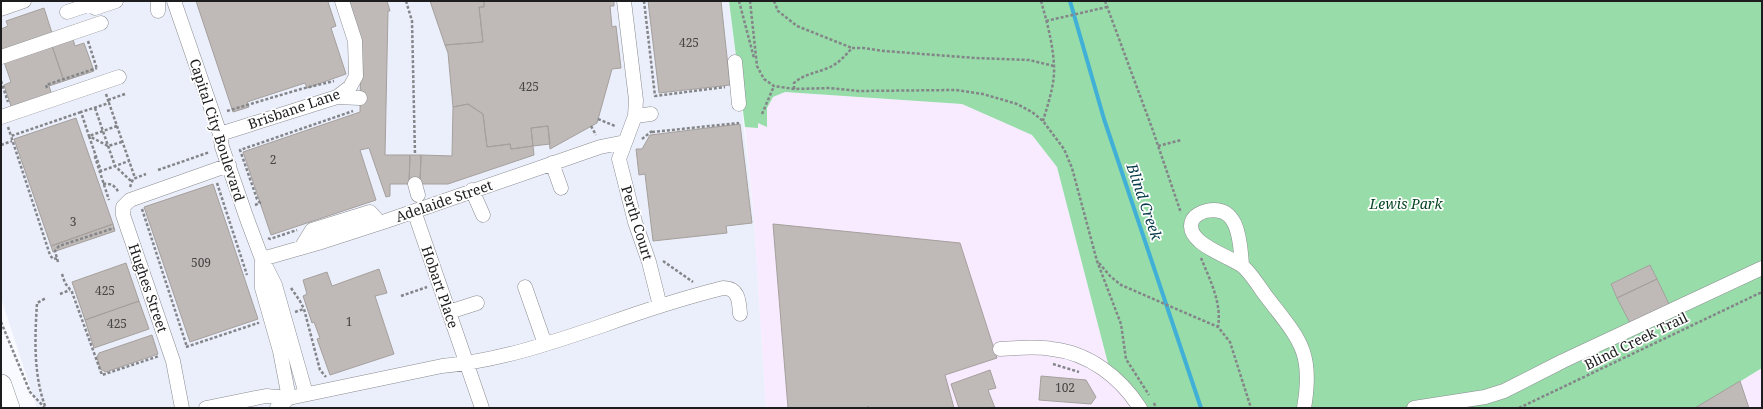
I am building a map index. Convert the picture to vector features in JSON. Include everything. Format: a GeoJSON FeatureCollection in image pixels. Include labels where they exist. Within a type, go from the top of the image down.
{"type":"FeatureCollection","features":[{"type":"Feature","properties":{"kind":"street"},"geometry":{"type":"LineString","coordinates":[[1,9],[24,1]]}},
{"type":"Feature","properties":{"kind":"street"},"geometry":{"type":"LineString","coordinates":[[1,57],[56,38],[96,15],[116,1]]}},
{"type":"Feature","properties":{"kind":"street","name":"Capital City Boulevard"},"geometry":{"type":"LineString","coordinates":[[174,1],[229,165],[268,257],[306,394]]}},
{"type":"Feature","properties":{"kind":"street","name":"Brisbane Lane"},"geometry":{"type":"LineString","coordinates":[[221,141],[337,97],[350,87],[356,76],[355,40],[342,1]]}},
{"type":"Feature","properties":{"kind":"street","name":"Perth Court"},"geometry":{"type":"LineString","coordinates":[[624,1],[636,100],[635,116],[619,160],[635,222],[649,262],[660,306]]}},
{"type":"Feature","properties":{"kind":"street"},"geometry":{"type":"LineString","coordinates":[[56,38],[62,29],[67,12],[96,15]]}},
{"type":"Feature","properties":{"kind":"street"},"geometry":{"type":"LineString","coordinates":[[735,62],[739,104]]}},
{"type":"Feature","properties":{"kind":"street"},"geometry":{"type":"LineString","coordinates":[[3,111],[119,77]]}},
{"type":"Feature","properties":{"kind":"street"},"geometry":{"type":"LineString","coordinates":[[337,97],[360,98]]}},
{"type":"Feature","properties":{"kind":"street"},"geometry":{"type":"LineString","coordinates":[[635,116],[651,114]]}},
{"type":"Feature","properties":{"kind":"street","name":"Adelaide Street"},"geometry":{"type":"LineString","coordinates":[[268,257],[380,223],[600,147],[625,142]]}},
{"type":"Feature","properties":{"kind":"street"},"geometry":{"type":"LineString","coordinates":[[552,163],[561,188]]}},
{"type":"Feature","properties":{"kind":"street","name":"Hughes Street"},"geometry":{"type":"LineString","coordinates":[[182,408],[170,352],[122,210],[124,205],[130,200],[229,165]]}},
{"type":"Feature","properties":{"kind":"street"},"geometry":{"type":"LineString","coordinates":[[472,190],[483,216]]}},
{"type":"Feature","properties":{"kind":"street","name":"Hobart Place"},"geometry":{"type":"LineString","coordinates":[[414,211],[482,408]]}},
{"type":"Feature","properties":{"kind":"street","name":"Capital City Boulevard"},"geometry":{"type":"LineString","coordinates":[[268,257],[262,288],[280,351],[289,398]]}},
{"type":"Feature","properties":{"kind":"street"},"geometry":{"type":"LineString","coordinates":[[1242,265],[1294,332],[1301,344],[1305,355],[1308,375],[1304,408]]}},
{"type":"Feature","properties":{"kind":"street"},"geometry":{"type":"LineString","coordinates":[[1414,408],[1485,397],[1504,391],[1563,361],[1762,268]]}},
{"type":"Feature","properties":{"kind":"street"},"geometry":{"type":"LineString","coordinates":[[525,287],[545,344]]}},
{"type":"Feature","properties":{"kind":"street"},"geometry":{"type":"LineString","coordinates":[[206,408],[266,396],[289,398],[442,366],[467,364],[545,344],[660,306],[723,288],[732,289],[738,296],[740,314]]}},
{"type":"Feature","properties":{"kind":"street"},"geometry":{"type":"LineString","coordinates":[[449,312],[477,303]]}},
{"type":"Feature","properties":{"kind":"street"},"geometry":{"type":"LineString","coordinates":[[1000,349],[1051,348],[1079,356],[1095,363],[1119,381],[1140,408]]}},
{"type":"Feature","properties":{"kind":"street"},"geometry":{"type":"LineString","coordinates":[[277,408],[289,398]]}},
{"type":"Feature","properties":{"kind":"path"},"geometry":{"type":"LineString","coordinates":[[406,1],[412,21],[415,155]]}},
{"type":"Feature","properties":{"kind":"path"},"geometry":{"type":"LineString","coordinates":[[644,1],[655,96],[729,87],[737,80]]}},
{"type":"Feature","properties":{"kind":"path"},"geometry":{"type":"LineString","coordinates":[[739,1],[757,66],[764,79],[774,86],[794,89],[830,88],[858,91],[963,91],[983,94],[1017,104],[1032,112],[1043,121],[1064,149],[1072,168],[1097,261],[1122,324],[1126,359],[1156,408]]}},
{"type":"Feature","properties":{"kind":"path"},"geometry":{"type":"LineString","coordinates":[[750,1],[757,66]]}},
{"type":"Feature","properties":{"kind":"path"},"geometry":{"type":"LineString","coordinates":[[774,1],[778,11],[797,26],[852,48],[891,52],[1029,60],[1054,66]]}},
{"type":"Feature","properties":{"kind":"path"},"geometry":{"type":"LineString","coordinates":[[1041,1],[1054,66],[1051,94],[1043,121]]}},
{"type":"Feature","properties":{"kind":"path"},"geometry":{"type":"LineString","coordinates":[[1104,1],[1184,219]]}},
{"type":"Feature","properties":{"kind":"path"},"geometry":{"type":"LineString","coordinates":[[1046,21],[1107,7]]}},
{"type":"Feature","properties":{"kind":"path"},"geometry":{"type":"LineString","coordinates":[[96,15],[93,31],[88,41],[135,178]]}},
{"type":"Feature","properties":{"kind":"path"},"geometry":{"type":"LineString","coordinates":[[794,89],[794,83],[798,80],[814,72],[828,68],[842,59],[852,48]]}},
{"type":"Feature","properties":{"kind":"path"},"geometry":{"type":"LineString","coordinates":[[1,81],[9,104],[3,111]]}},
{"type":"Feature","properties":{"kind":"path"},"geometry":{"type":"LineString","coordinates":[[762,114],[774,86]]}},
{"type":"Feature","properties":{"kind":"path"},"geometry":{"type":"LineString","coordinates":[[57,258],[53,259],[50,255],[11,136],[94,108],[125,94]]}},
{"type":"Feature","properties":{"kind":"path"},"geometry":{"type":"LineString","coordinates":[[94,108],[115,166],[131,181]]}},
{"type":"Feature","properties":{"kind":"path"},"geometry":{"type":"LineString","coordinates":[[81,112],[101,171],[129,161]]}},
{"type":"Feature","properties":{"kind":"path"},"geometry":{"type":"LineString","coordinates":[[598,119],[616,126]]}},
{"type":"Feature","properties":{"kind":"path"},"geometry":{"type":"LineString","coordinates":[[610,132],[618,123]]}},
{"type":"Feature","properties":{"kind":"path"},"geometry":{"type":"LineString","coordinates":[[652,132],[739,123]]}},
{"type":"Feature","properties":{"kind":"path"},"geometry":{"type":"LineString","coordinates":[[89,136],[117,126]]}},
{"type":"Feature","properties":{"kind":"path"},"geometry":{"type":"LineString","coordinates":[[590,140],[598,138],[591,126]]}},
{"type":"Feature","properties":{"kind":"path"},"geometry":{"type":"LineString","coordinates":[[89,136],[108,146],[122,142]]}},
{"type":"Feature","properties":{"kind":"path"},"geometry":{"type":"LineString","coordinates":[[1158,146],[1181,140]]}},
{"type":"Feature","properties":{"kind":"path"},"geometry":{"type":"LineString","coordinates":[[1,145],[12,141]]}},
{"type":"Feature","properties":{"kind":"path"},"geometry":{"type":"LineString","coordinates":[[158,170],[221,141]]}},
{"type":"Feature","properties":{"kind":"path"},"geometry":{"type":"LineString","coordinates":[[96,156],[95,157],[109,200]]}},
{"type":"Feature","properties":{"kind":"path"},"geometry":{"type":"LineString","coordinates":[[117,196],[125,191],[131,181],[146,174]]}},
{"type":"Feature","properties":{"kind":"path"},"geometry":{"type":"LineString","coordinates":[[216,180],[248,275]]}},
{"type":"Feature","properties":{"kind":"path"},"geometry":{"type":"LineString","coordinates":[[104,184],[110,184],[118,191]]}},
{"type":"Feature","properties":{"kind":"path"},"geometry":{"type":"LineString","coordinates":[[141,206],[187,347]]}},
{"type":"Feature","properties":{"kind":"path"},"geometry":{"type":"LineString","coordinates":[[58,262],[55,251],[58,246],[113,228],[116,225]]}},
{"type":"Feature","properties":{"kind":"path"},"geometry":{"type":"LineString","coordinates":[[270,240],[304,228]]}},
{"type":"Feature","properties":{"kind":"path"},"geometry":{"type":"LineString","coordinates":[[266,235],[270,240],[268,257]]}},
{"type":"Feature","properties":{"kind":"path"},"geometry":{"type":"LineString","coordinates":[[1199,255],[1215,290],[1220,319],[1218,327]]}},
{"type":"Feature","properties":{"kind":"path"},"geometry":{"type":"LineString","coordinates":[[660,258],[695,283],[700,295]]}},
{"type":"Feature","properties":{"kind":"path"},"geometry":{"type":"LineString","coordinates":[[1097,261],[1110,276],[1121,285],[1196,319],[1218,327],[1230,342],[1251,408]]}},
{"type":"Feature","properties":{"kind":"path"},"geometry":{"type":"LineString","coordinates":[[62,274],[71,290],[102,375],[258,323]]}},
{"type":"Feature","properties":{"kind":"path"},"geometry":{"type":"LineString","coordinates":[[400,296],[439,284]]}},
{"type":"Feature","properties":{"kind":"path"},"geometry":{"type":"LineString","coordinates":[[289,286],[304,309],[320,370],[325,376],[330,378]]}},
{"type":"Feature","properties":{"kind":"path"},"geometry":{"type":"LineString","coordinates":[[60,294],[71,290]]}},
{"type":"Feature","properties":{"kind":"path","name":"Blind Creek Trail"},"geometry":{"type":"LineString","coordinates":[[1519,408],[1762,292]]}},
{"type":"Feature","properties":{"kind":"path"},"geometry":{"type":"LineString","coordinates":[[45,407],[38,374],[35,333],[37,303],[46,298]]}},
{"type":"Feature","properties":{"kind":"path"},"geometry":{"type":"LineString","coordinates":[[1,322],[30,392],[45,407]]}},
{"type":"Feature","properties":{"kind":"path"},"geometry":{"type":"LineString","coordinates":[[1049,362],[1082,373]]}},
{"type":"Feature","properties":{"kind":"shaded area"},"geometry":{"type":"Polygon","coordinates":[[[1,1],[729,1],[754,220],[766,408],[37,408],[1,298],[1,1]]]}},
{"type":"Feature","properties":{"kind":"shaded area"},"geometry":{"type":"Polygon","coordinates":[[[785,92],[962,104],[1032,135],[1057,167],[1111,375],[1140,408],[766,408],[754,220],[745,127],[758,127],[758,122],[773,97],[785,92]]]}},
{"type":"Feature","properties":{"kind":"shaded area"},"geometry":{"type":"Polygon","coordinates":[[[1762,368],[1762,408],[1697,408],[1762,368]]]}},
{"type":"Feature","properties":{"kind":"green space","name":"Lewis Park"},"geometry":{"type":"Polygon","coordinates":[[[729,1],[1762,1],[1762,368],[1697,408],[1140,408],[1111,375],[1057,167],[1032,135],[962,104],[785,92],[773,97],[767,108],[767,127],[758,123],[758,128],[745,127],[729,1]]]}},
{"type":"Feature","properties":{"kind":"building"},"geometry":{"type":"Polygon","coordinates":[[[196,1],[332,1],[328,2],[336,26],[331,28],[346,74],[307,88],[305,83],[247,102],[249,107],[233,112],[196,1]]]}},
{"type":"Feature","properties":{"kind":"building"},"geometry":{"type":"Polygon","coordinates":[[[347,1],[387,1],[390,11],[388,11],[385,155],[410,155],[409,184],[390,184],[390,196],[386,197],[369,148],[360,150],[376,200],[271,235],[243,152],[360,112],[361,42],[347,1]]]}},
{"type":"Feature","properties":{"kind":"building"},"geometry":{"type":"Polygon","coordinates":[[[430,1],[484,1],[484,7],[479,7],[483,42],[445,45],[430,1]]]}},
{"type":"Feature","properties":{"kind":"building"},"geometry":{"type":"Polygon","coordinates":[[[484,1],[614,1],[614,6],[610,6],[612,27],[616,26],[621,68],[612,69],[597,123],[550,149],[548,126],[531,128],[533,146],[511,149],[510,144],[487,147],[483,114],[468,104],[453,107],[448,53],[445,45],[483,42],[479,7],[484,7],[484,1]]]}},
{"type":"Feature","properties":{"kind":"building"},"geometry":{"type":"Polygon","coordinates":[[[648,1],[721,1],[730,85],[659,93],[648,1]]]}},
{"type":"Feature","properties":{"kind":"building"},"geometry":{"type":"Polygon","coordinates":[[[44,8],[53,36],[1,54],[1,29],[8,26],[6,21],[44,8]]]}},
{"type":"Feature","properties":{"kind":"building"},"geometry":{"type":"Polygon","coordinates":[[[73,39],[75,46],[84,43],[94,71],[64,81],[52,46],[73,39]]]}},
{"type":"Feature","properties":{"kind":"building"},"geometry":{"type":"Polygon","coordinates":[[[52,46],[64,81],[49,86],[52,95],[12,109],[4,85],[11,82],[4,62],[52,46]]]}},
{"type":"Feature","properties":{"kind":"building"},"geometry":{"type":"Polygon","coordinates":[[[468,104],[483,114],[487,147],[510,144],[511,149],[533,146],[534,155],[448,184],[420,184],[421,155],[452,156],[453,107],[468,104]]]}},
{"type":"Feature","properties":{"kind":"building"},"geometry":{"type":"Polygon","coordinates":[[[76,118],[113,224],[51,246],[14,139],[76,118]]]}},
{"type":"Feature","properties":{"kind":"building"},"geometry":{"type":"Polygon","coordinates":[[[740,124],[752,223],[726,226],[727,233],[653,241],[645,174],[639,175],[636,149],[642,149],[650,135],[740,124]]]}},
{"type":"Feature","properties":{"kind":"building"},"geometry":{"type":"Polygon","coordinates":[[[548,126],[550,144],[533,146],[531,128],[548,126]]]}},
{"type":"Feature","properties":{"kind":"building"},"geometry":{"type":"Polygon","coordinates":[[[410,155],[421,155],[420,184],[409,184],[410,155]]]}},
{"type":"Feature","properties":{"kind":"building"},"geometry":{"type":"Polygon","coordinates":[[[213,184],[258,319],[190,342],[144,207],[213,184]]]}},
{"type":"Feature","properties":{"kind":"building"},"geometry":{"type":"Polygon","coordinates":[[[113,224],[115,231],[53,252],[51,246],[113,224]]]}},
{"type":"Feature","properties":{"kind":"building"},"geometry":{"type":"Polygon","coordinates":[[[773,224],[960,243],[997,358],[945,375],[954,408],[869,408],[868,406],[866,408],[788,408],[773,224]]]}},
{"type":"Feature","properties":{"kind":"building"},"geometry":{"type":"Polygon","coordinates":[[[126,263],[139,301],[85,320],[72,282],[126,263]]]}},
{"type":"Feature","properties":{"kind":"building"},"geometry":{"type":"Polygon","coordinates":[[[1650,265],[1657,279],[1617,298],[1611,284],[1650,265]]]}},
{"type":"Feature","properties":{"kind":"building"},"geometry":{"type":"Polygon","coordinates":[[[379,269],[387,293],[375,296],[394,354],[330,375],[317,339],[320,338],[314,322],[312,323],[303,296],[307,294],[303,280],[327,272],[332,286],[379,269]]]}},
{"type":"Feature","properties":{"kind":"building"},"geometry":{"type":"Polygon","coordinates":[[[1657,279],[1669,304],[1630,323],[1617,298],[1657,279]]]}},
{"type":"Feature","properties":{"kind":"building"},"geometry":{"type":"Polygon","coordinates":[[[139,301],[149,329],[94,348],[85,320],[139,301]]]}},
{"type":"Feature","properties":{"kind":"building"},"geometry":{"type":"Polygon","coordinates":[[[152,335],[158,354],[106,372],[100,369],[97,357],[99,353],[152,335]]]}},
{"type":"Feature","properties":{"kind":"building"},"geometry":{"type":"Polygon","coordinates":[[[990,370],[996,388],[988,390],[995,408],[959,408],[951,384],[990,370]]]}},
{"type":"Feature","properties":{"kind":"building"},"geometry":{"type":"Polygon","coordinates":[[[1041,376],[1086,380],[1096,397],[1091,404],[1039,400],[1041,376]]]}},
{"type":"Feature","properties":{"kind":"building"},"geometry":{"type":"Polygon","coordinates":[[[1740,381],[1749,408],[1695,408],[1740,381]]]}},
{"type":"Feature","properties":{"kind":"waterway","name":"Blind Creek"},"geometry":{"type":"LineString","coordinates":[[1070,1],[1104,119],[1201,408]]}}]}
